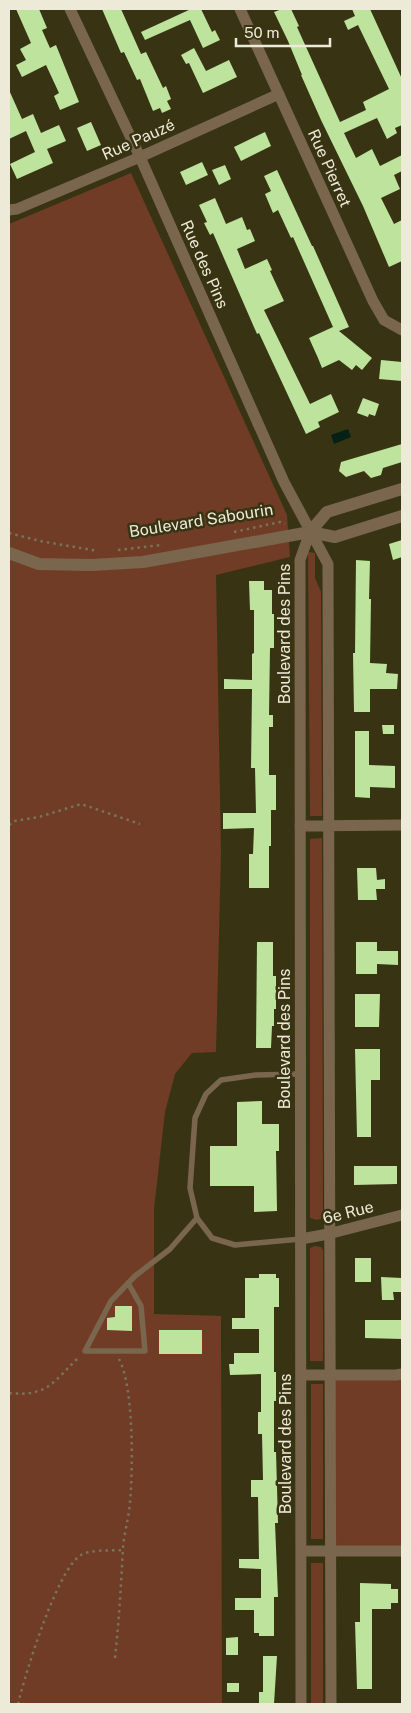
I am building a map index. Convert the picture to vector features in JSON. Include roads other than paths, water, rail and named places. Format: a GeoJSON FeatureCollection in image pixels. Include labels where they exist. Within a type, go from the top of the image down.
{"type":"FeatureCollection","features":[{"type":"Feature","properties":{"kind":"street","name":"Rue des Pins"},"geometry":{"type":"LineString","coordinates":[[70,9],[140,157],[284,482],[310,532]]}},
{"type":"Feature","properties":{"kind":"street","name":"Rue Pierret"},"geometry":{"type":"LineString","coordinates":[[240,9],[373,301],[384,320],[402,330]]}},
{"type":"Feature","properties":{"kind":"street","name":"Rue Pauzé"},"geometry":{"type":"LineString","coordinates":[[9,210],[26,205],[140,157],[279,94]]}},
{"type":"Feature","properties":{"kind":"street"},"geometry":{"type":"LineString","coordinates":[[331,1704],[328,1234],[328,564],[310,532],[327,512],[402,489]]}},
{"type":"Feature","properties":{"kind":"street","name":"Boulevard Sabourin"},"geometry":{"type":"LineString","coordinates":[[9,553],[39,564],[92,565],[143,562],[310,532],[335,537],[402,516]]}},
{"type":"Feature","properties":{"kind":"street","name":"Boulevard des Pins"},"geometry":{"type":"LineString","coordinates":[[301,1704],[300,560],[310,532]]}},
{"type":"Feature","properties":{"kind":"street"},"geometry":{"type":"LineString","coordinates":[[300,826],[402,826]]}},
{"type":"Feature","properties":{"kind":"street","name":"6e Rue"},"geometry":{"type":"LineString","coordinates":[[301,1239],[402,1215]]}},
{"type":"Feature","properties":{"kind":"street"},"geometry":{"type":"LineString","coordinates":[[301,1375],[402,1374]]}},
{"type":"Feature","properties":{"kind":"street"},"geometry":{"type":"LineString","coordinates":[[301,1551],[402,1551]]}},
{"type":"Feature","properties":{"kind":"lane"},"geometry":{"type":"LineString","coordinates":[[300,1074],[256,1075],[221,1080],[206,1094],[195,1118],[190,1188],[197,1218],[212,1238],[235,1245],[301,1239]]}},
{"type":"Feature","properties":{"kind":"lane"},"geometry":{"type":"LineString","coordinates":[[128,1283],[141,1306],[145,1351],[85,1351],[111,1301],[128,1283],[170,1249],[197,1218]]}}]}
